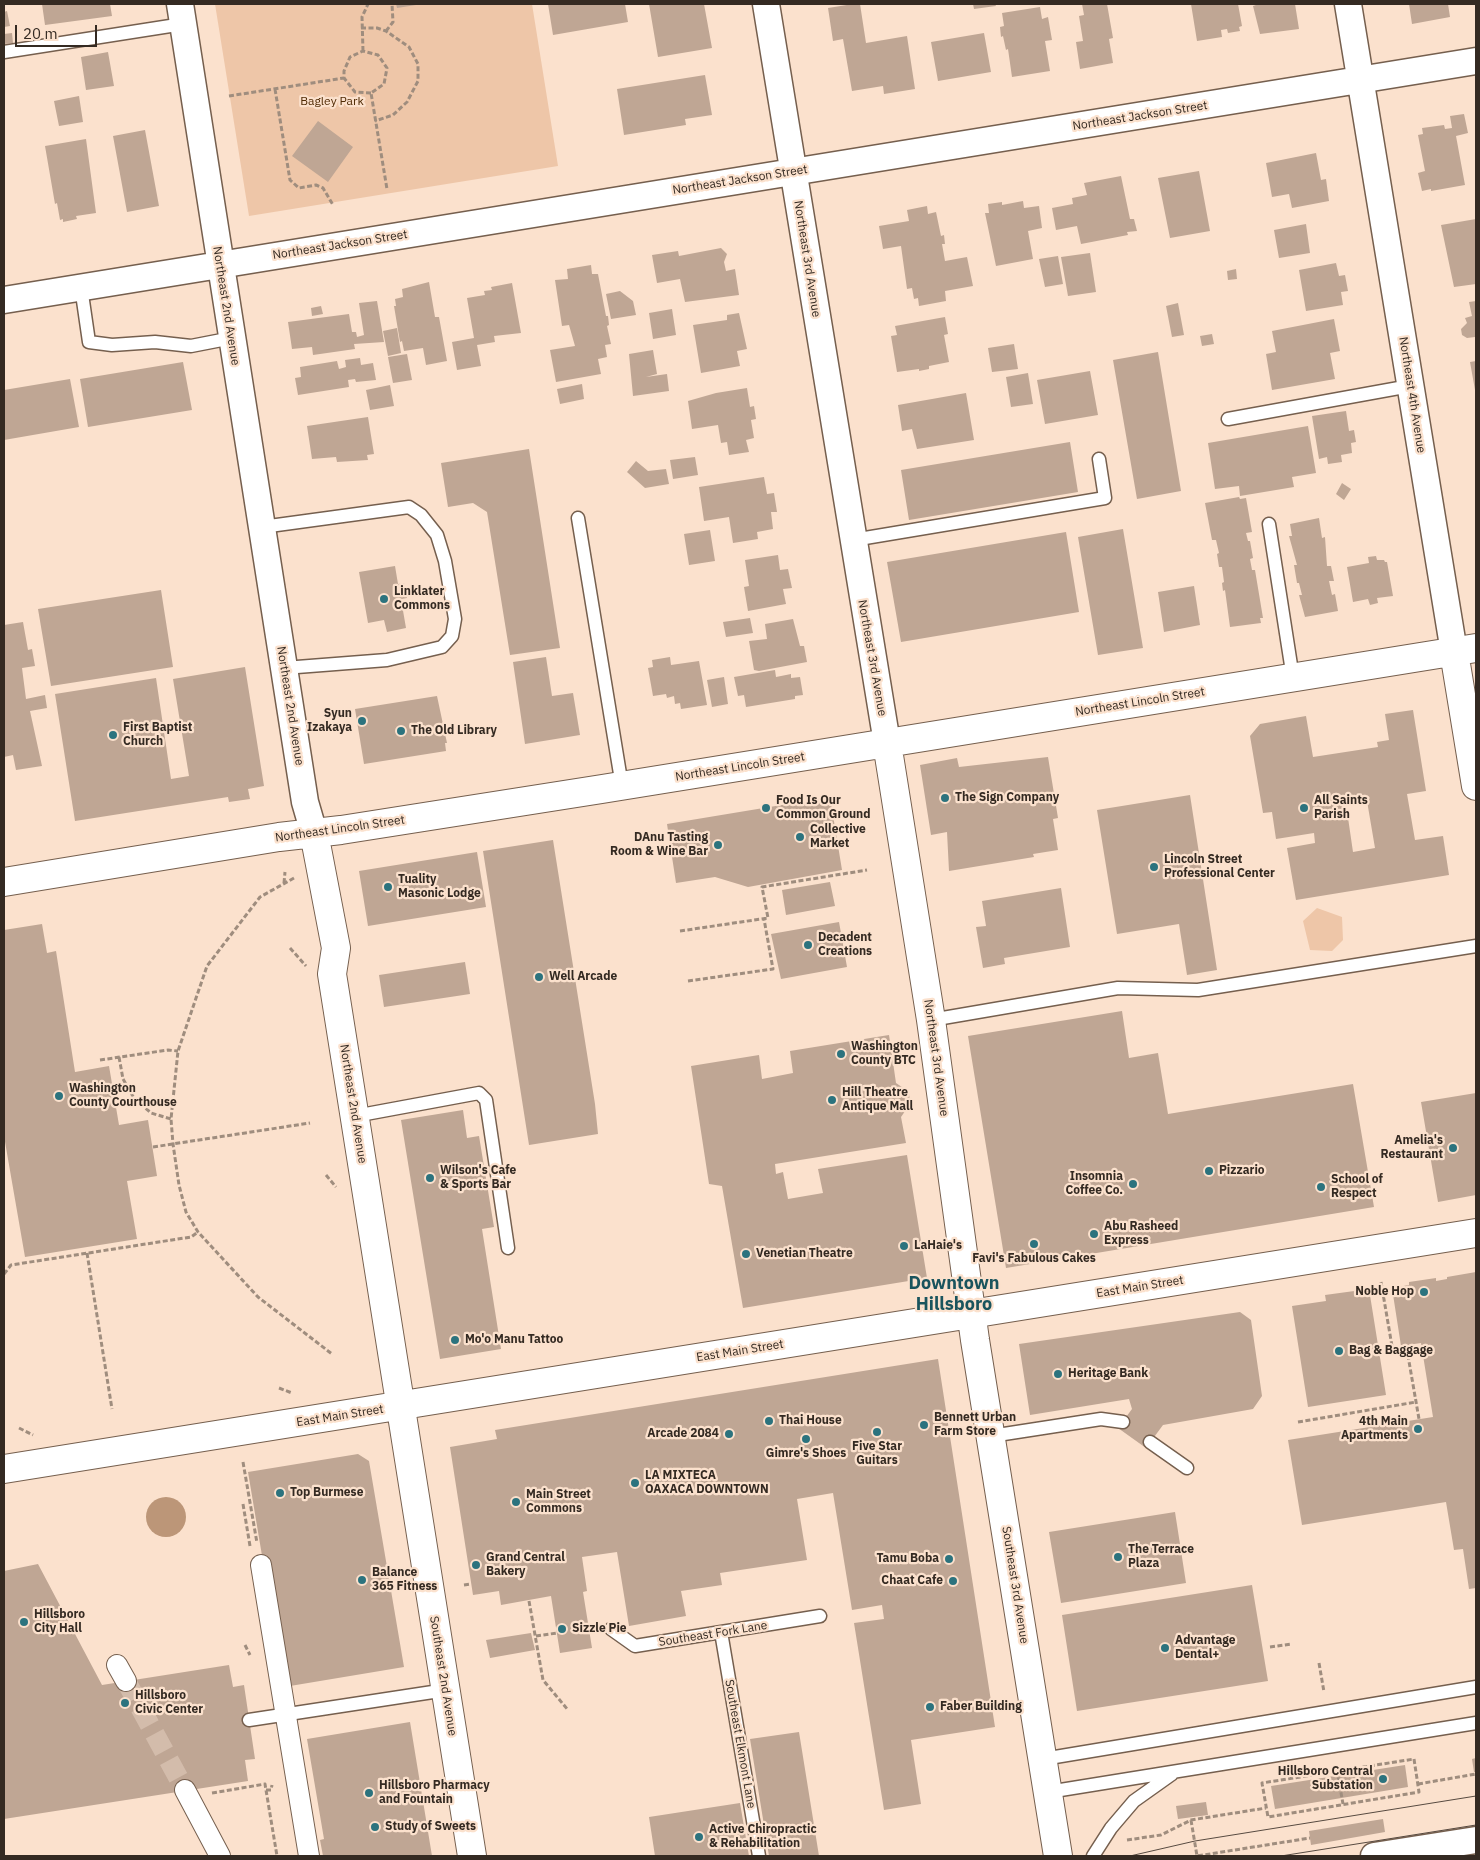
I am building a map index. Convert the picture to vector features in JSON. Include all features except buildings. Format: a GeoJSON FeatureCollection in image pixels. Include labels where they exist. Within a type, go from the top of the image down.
{"type":"FeatureCollection","features":[{"type":"Feature","properties":{"kind":"street","name":"Northeast 3rd Avenue"},"geometry":{"type":"LineString","coordinates":[[766,4],[931,1020],[971,1314]]}},
{"type":"Feature","properties":{"kind":"street","name":"Northeast 4th Avenue"},"geometry":{"type":"LineString","coordinates":[[1348,4],[1410,386],[1465,650],[1476,786]]}},
{"type":"Feature","properties":{"kind":"street","name":"Northeast 2nd Avenue"},"geometry":{"type":"LineString","coordinates":[[181,14],[305,802],[314,833],[336,948],[332,974],[400,1406]]}},
{"type":"Feature","properties":{"kind":"street","name":"Northeast Jackson Street"},"geometry":{"type":"LineString","coordinates":[[4,300],[1476,61]]}},
{"type":"Feature","properties":{"kind":"street","name":"Northeast Lincoln Street"},"geometry":{"type":"LineString","coordinates":[[4,882],[279,837],[622,786],[1465,650]]}},
{"type":"Feature","properties":{"kind":"street","name":"East Main Street"},"geometry":{"type":"LineString","coordinates":[[4,1469],[1476,1233]]}},
{"type":"Feature","properties":{"kind":"street","name":"Southeast 3rd Avenue"},"geometry":{"type":"LineString","coordinates":[[971,1314],[1058,1856]]}},
{"type":"Feature","properties":{"kind":"street","name":"Southeast 2nd Avenue"},"geometry":{"type":"LineString","coordinates":[[400,1406],[472,1856]]}},
{"type":"Feature","properties":{"kind":"street"},"geometry":{"type":"LineString","coordinates":[[261,1565],[309,1856]]}},
{"type":"Feature","properties":{"kind":"street"},"geometry":{"type":"LineString","coordinates":[[187,1794],[220,1856]]}},
{"type":"Feature","properties":{"kind":"street"},"geometry":{"type":"LineString","coordinates":[[1374,1856],[1476,1840]]}},
{"type":"Feature","properties":{"kind":"lane"},"geometry":{"type":"LineString","coordinates":[[4,52],[181,14]]}},
{"type":"Feature","properties":{"kind":"lane"},"geometry":{"type":"LineString","coordinates":[[81,287],[89,342],[112,345],[154,342],[191,346],[232,338]]}},
{"type":"Feature","properties":{"kind":"lane"},"geometry":{"type":"LineString","coordinates":[[1228,419],[1410,386]]}},
{"type":"Feature","properties":{"kind":"lane"},"geometry":{"type":"LineString","coordinates":[[853,540],[1106,498],[1099,459]]}},
{"type":"Feature","properties":{"kind":"lane"},"geometry":{"type":"LineString","coordinates":[[262,528],[409,507],[421,515],[437,535],[445,561],[455,619],[452,636],[442,647],[387,660],[284,668]]}},
{"type":"Feature","properties":{"kind":"lane"},"geometry":{"type":"LineString","coordinates":[[578,518],[622,786]]}},
{"type":"Feature","properties":{"kind":"lane"},"geometry":{"type":"LineString","coordinates":[[1269,524],[1293,678]]}},
{"type":"Feature","properties":{"kind":"lane"},"geometry":{"type":"LineString","coordinates":[[931,1020],[1118,988],[1198,990],[1476,946]]}},
{"type":"Feature","properties":{"kind":"lane"},"geometry":{"type":"LineString","coordinates":[[354,1116],[479,1093],[486,1100],[508,1248]]}},
{"type":"Feature","properties":{"kind":"lane"},"geometry":{"type":"LineString","coordinates":[[991,1436],[1101,1419],[1123,1422]]}},
{"type":"Feature","properties":{"kind":"lane"},"geometry":{"type":"LineString","coordinates":[[1150,1442],[1187,1468]]}},
{"type":"Feature","properties":{"kind":"lane","name":"Southeast Fork Lane"},"geometry":{"type":"LineString","coordinates":[[611,1629],[635,1646],[820,1616]]}},
{"type":"Feature","properties":{"kind":"lane","name":"Southeast Elkmont Lane"},"geometry":{"type":"LineString","coordinates":[[721,1632],[760,1856]]}},
{"type":"Feature","properties":{"kind":"lane"},"geometry":{"type":"LineString","coordinates":[[1043,1759],[1476,1687]]}},
{"type":"Feature","properties":{"kind":"lane"},"geometry":{"type":"LineString","coordinates":[[249,1720],[446,1690]]}},
{"type":"Feature","properties":{"kind":"lane"},"geometry":{"type":"LineString","coordinates":[[1048,1792],[1476,1723]]}},
{"type":"Feature","properties":{"kind":"lane"},"geometry":{"type":"LineString","coordinates":[[1093,1856],[1111,1828],[1134,1801],[1174,1772]]}},
{"type":"Feature","properties":{"kind":"path"},"geometry":{"type":"LineString","coordinates":[[363,51],[362,17],[368,4]]}},
{"type":"Feature","properties":{"kind":"path"},"geometry":{"type":"LineString","coordinates":[[386,31],[392,22],[392,4]]}},
{"type":"Feature","properties":{"kind":"path"},"geometry":{"type":"LineString","coordinates":[[361,28],[377,28],[386,31],[409,47],[418,64],[418,81],[414,93],[398,111],[375,121]]}},
{"type":"Feature","properties":{"kind":"path"},"geometry":{"type":"LineString","coordinates":[[363,51],[378,55],[387,68],[384,84],[371,93],[355,92],[344,78],[344,71],[350,57],[363,51]]}},
{"type":"Feature","properties":{"kind":"path"},"geometry":{"type":"LineString","coordinates":[[229,96],[344,78]]}},
{"type":"Feature","properties":{"kind":"path"},"geometry":{"type":"LineString","coordinates":[[275,89],[290,180],[299,188],[316,185],[323,188],[332,205]]}},
{"type":"Feature","properties":{"kind":"path"},"geometry":{"type":"LineString","coordinates":[[371,93],[387,189]]}},
{"type":"Feature","properties":{"kind":"path"},"geometry":{"type":"LineString","coordinates":[[680,931],[768,918],[762,887],[866,870]]}},
{"type":"Feature","properties":{"kind":"path"},"geometry":{"type":"LineString","coordinates":[[284,884],[285,872]]}},
{"type":"Feature","properties":{"kind":"path"},"geometry":{"type":"LineString","coordinates":[[295,878],[260,897],[207,966],[178,1051],[171,1119],[173,1144],[184,1203],[198,1232],[258,1298],[332,1354]]}},
{"type":"Feature","properties":{"kind":"path"},"geometry":{"type":"LineString","coordinates":[[688,981],[773,969],[764,918]]}},
{"type":"Feature","properties":{"kind":"path"},"geometry":{"type":"LineString","coordinates":[[290,948],[310,971]]}},
{"type":"Feature","properties":{"kind":"path"},"geometry":{"type":"LineString","coordinates":[[100,1060],[168,1050],[178,1051]]}},
{"type":"Feature","properties":{"kind":"path"},"geometry":{"type":"LineString","coordinates":[[119,1057],[123,1079],[134,1098],[151,1113],[171,1119]]}},
{"type":"Feature","properties":{"kind":"path"},"geometry":{"type":"LineString","coordinates":[[153,1147],[310,1122]]}},
{"type":"Feature","properties":{"kind":"path"},"geometry":{"type":"LineString","coordinates":[[4,1274],[12,1265],[191,1237],[198,1232]]}},
{"type":"Feature","properties":{"kind":"path"},"geometry":{"type":"LineString","coordinates":[[87,1253],[112,1409]]}},
{"type":"Feature","properties":{"kind":"path"},"geometry":{"type":"LineString","coordinates":[[1380,1282],[1393,1352],[1407,1350],[1419,1419]]}},
{"type":"Feature","properties":{"kind":"path"},"geometry":{"type":"LineString","coordinates":[[1298,1422],[1416,1402]]}},
{"type":"Feature","properties":{"kind":"path"},"geometry":{"type":"LineString","coordinates":[[243,1462],[261,1565]]}},
{"type":"Feature","properties":{"kind":"path"},"geometry":{"type":"LineString","coordinates":[[464,1585],[472,1584]]}},
{"type":"Feature","properties":{"kind":"path"},"geometry":{"type":"LineString","coordinates":[[529,1600],[543,1680],[568,1710]]}},
{"type":"Feature","properties":{"kind":"path"},"geometry":{"type":"LineString","coordinates":[[536,1636],[557,1633]]}},
{"type":"Feature","properties":{"kind":"path"},"geometry":{"type":"LineString","coordinates":[[1270,1647],[1292,1644]]}},
{"type":"Feature","properties":{"kind":"path"},"geometry":{"type":"LineString","coordinates":[[1319,1663],[1325,1700]]}},
{"type":"Feature","properties":{"kind":"path"},"geometry":{"type":"LineString","coordinates":[[1414,1759],[1418,1784],[1419,1792],[1268,1817],[1262,1783],[1337,1769],[1414,1759]]}},
{"type":"Feature","properties":{"kind":"path"},"geometry":{"type":"LineString","coordinates":[[1337,1769],[1343,1804]]}},
{"type":"Feature","properties":{"kind":"path"},"geometry":{"type":"LineString","coordinates":[[1418,1784],[1476,1774]]}},
{"type":"Feature","properties":{"kind":"path"},"geometry":{"type":"LineString","coordinates":[[187,1794],[265,1784],[277,1856]]}},
{"type":"Feature","properties":{"kind":"path"},"geometry":{"type":"LineString","coordinates":[[1119,1840],[1161,1835],[1191,1820],[1266,1808]]}},
{"type":"Feature","properties":{"kind":"path"},"geometry":{"type":"LineString","coordinates":[[1191,1820],[1197,1856],[1310,1838]]}},
{"type":"Feature","properties":{"kind":"green space","name":"Bagley Park"},"geometry":{"type":"Polygon","coordinates":[[[215,4],[532,4],[558,166],[249,216],[215,4]]]}},
{"type":"Feature","properties":{"kind":"green space"},"geometry":{"type":"Polygon","coordinates":[[[1317,908],[1342,917],[1343,940],[1332,951],[1310,950],[1303,921],[1317,908]]]}},
{"type":"Feature","properties":{"kind":"shaded area"},"geometry":{"type":"Polygon","coordinates":[[[162,1497],[170,1497],[177,1500],[183,1506],[186,1517],[183,1528],[177,1534],[170,1537],[162,1537],[155,1534],[149,1528],[146,1521],[146,1513],[149,1506],[155,1500],[162,1497]]]}},
{"type":"Feature","properties":{"kind":"tunnel"},"geometry":{"type":"LineString","coordinates":[[126,1681],[185,1790]]}},
{"type":"Feature","properties":{"kind":"tram line"},"geometry":{"type":"LineString","coordinates":[[1130,1856],[1195,1841],[1476,1796]]}},
{"type":"Feature","properties":{"kind":"tram line"},"geometry":{"type":"LineString","coordinates":[[1281,1856],[1476,1825]]}},
{"type":"Feature","properties":{"kind":"place","name":"Linklater Commons"},"geometry":{"type":"Point","coordinates":[384,599]}},
{"type":"Feature","properties":{"kind":"place","name":"Syun Izakaya"},"geometry":{"type":"Point","coordinates":[362,721]}},
{"type":"Feature","properties":{"kind":"place","name":"The Old Library"},"geometry":{"type":"Point","coordinates":[401,731]}},
{"type":"Feature","properties":{"kind":"place","name":"First Baptist Church"},"geometry":{"type":"Point","coordinates":[113,735]}},
{"type":"Feature","properties":{"kind":"place","name":"The Sign Company"},"geometry":{"type":"Point","coordinates":[945,798]}},
{"type":"Feature","properties":{"kind":"place","name":"Food Is Our Common Ground"},"geometry":{"type":"Point","coordinates":[766,808]}},
{"type":"Feature","properties":{"kind":"place","name":"All Saints Parish"},"geometry":{"type":"Point","coordinates":[1304,808]}},
{"type":"Feature","properties":{"kind":"place","name":"Collective Market"},"geometry":{"type":"Point","coordinates":[800,837]}},
{"type":"Feature","properties":{"kind":"place","name":"DAnu Tasting Room & Wine Bar"},"geometry":{"type":"Point","coordinates":[718,845]}},
{"type":"Feature","properties":{"kind":"place","name":"Lincoln Street Professional Center"},"geometry":{"type":"Point","coordinates":[1154,867]}},
{"type":"Feature","properties":{"kind":"place","name":"Tuality Masonic Lodge"},"geometry":{"type":"Point","coordinates":[388,887]}},
{"type":"Feature","properties":{"kind":"place","name":"Decadent Creations"},"geometry":{"type":"Point","coordinates":[808,945]}},
{"type":"Feature","properties":{"kind":"place","name":"Well Arcade"},"geometry":{"type":"Point","coordinates":[539,977]}},
{"type":"Feature","properties":{"kind":"place","name":"Washington County BTC"},"geometry":{"type":"Point","coordinates":[841,1054]}},
{"type":"Feature","properties":{"kind":"place","name":"Washington County Courthouse"},"geometry":{"type":"Point","coordinates":[59,1096]}},
{"type":"Feature","properties":{"kind":"place","name":"Hill Theatre Antique Mall"},"geometry":{"type":"Point","coordinates":[832,1100]}},
{"type":"Feature","properties":{"kind":"place","name":"Amelia's Restaurant"},"geometry":{"type":"Point","coordinates":[1453,1148]}},
{"type":"Feature","properties":{"kind":"place","name":"Pizzario"},"geometry":{"type":"Point","coordinates":[1209,1171]}},
{"type":"Feature","properties":{"kind":"place","name":"Wilson's Cafe & Sports Bar"},"geometry":{"type":"Point","coordinates":[430,1178]}},
{"type":"Feature","properties":{"kind":"place","name":"Insomnia Coffee Co."},"geometry":{"type":"Point","coordinates":[1133,1184]}},
{"type":"Feature","properties":{"kind":"place","name":"School of Respect"},"geometry":{"type":"Point","coordinates":[1321,1187]}},
{"type":"Feature","properties":{"kind":"place","name":"Abu Rasheed Express"},"geometry":{"type":"Point","coordinates":[1094,1234]}},
{"type":"Feature","properties":{"kind":"place","name":"Favi's Fabulous Cakes"},"geometry":{"type":"Point","coordinates":[1034,1244]}},
{"type":"Feature","properties":{"kind":"place","name":"LaHaie's"},"geometry":{"type":"Point","coordinates":[904,1246]}},
{"type":"Feature","properties":{"kind":"place","name":"Venetian Theatre"},"geometry":{"type":"Point","coordinates":[746,1254]}},
{"type":"Feature","properties":{"kind":"place","name":"Noble Hop"},"geometry":{"type":"Point","coordinates":[1424,1292]}},
{"type":"Feature","properties":{"kind":"place","name":"Mo'o Manu Tattoo"},"geometry":{"type":"Point","coordinates":[455,1340]}},
{"type":"Feature","properties":{"kind":"place","name":"Bag & Baggage"},"geometry":{"type":"Point","coordinates":[1339,1351]}},
{"type":"Feature","properties":{"kind":"place","name":"Heritage Bank"},"geometry":{"type":"Point","coordinates":[1058,1374]}},
{"type":"Feature","properties":{"kind":"place","name":"Thai House"},"geometry":{"type":"Point","coordinates":[769,1421]}},
{"type":"Feature","properties":{"kind":"place","name":"Bennett Urban Farm Store"},"geometry":{"type":"Point","coordinates":[924,1425]}},
{"type":"Feature","properties":{"kind":"place","name":"4th Main Apartments"},"geometry":{"type":"Point","coordinates":[1418,1429]}},
{"type":"Feature","properties":{"kind":"place","name":"Five Star Guitars"},"geometry":{"type":"Point","coordinates":[877,1432]}},
{"type":"Feature","properties":{"kind":"place","name":"Arcade 2084"},"geometry":{"type":"Point","coordinates":[729,1434]}},
{"type":"Feature","properties":{"kind":"place","name":"Gimre's Shoes"},"geometry":{"type":"Point","coordinates":[806,1439]}},
{"type":"Feature","properties":{"kind":"place","name":"LA MIXTECA OAXACA DOWNTOWN"},"geometry":{"type":"Point","coordinates":[635,1483]}},
{"type":"Feature","properties":{"kind":"place","name":"Top Burmese"},"geometry":{"type":"Point","coordinates":[280,1493]}},
{"type":"Feature","properties":{"kind":"place","name":"Main Street Commons"},"geometry":{"type":"Point","coordinates":[516,1502]}},
{"type":"Feature","properties":{"kind":"place","name":"The Terrace Plaza"},"geometry":{"type":"Point","coordinates":[1118,1557]}},
{"type":"Feature","properties":{"kind":"place","name":"Tamu Boba"},"geometry":{"type":"Point","coordinates":[949,1559]}},
{"type":"Feature","properties":{"kind":"place","name":"Grand Central Bakery"},"geometry":{"type":"Point","coordinates":[476,1565]}},
{"type":"Feature","properties":{"kind":"place","name":"Balance 365 Fitness"},"geometry":{"type":"Point","coordinates":[362,1580]}},
{"type":"Feature","properties":{"kind":"place","name":"Chaat Cafe"},"geometry":{"type":"Point","coordinates":[953,1581]}},
{"type":"Feature","properties":{"kind":"place","name":"Hillsboro City Hall"},"geometry":{"type":"Point","coordinates":[24,1622]}},
{"type":"Feature","properties":{"kind":"place","name":"Sizzle Pie"},"geometry":{"type":"Point","coordinates":[562,1629]}},
{"type":"Feature","properties":{"kind":"place","name":"Advantage Dental+"},"geometry":{"type":"Point","coordinates":[1165,1648]}},
{"type":"Feature","properties":{"kind":"place","name":"Hillsboro Civic Center"},"geometry":{"type":"Point","coordinates":[125,1703]}},
{"type":"Feature","properties":{"kind":"place","name":"Faber Building"},"geometry":{"type":"Point","coordinates":[930,1707]}},
{"type":"Feature","properties":{"kind":"place","name":"Hillsboro Central Substation"},"geometry":{"type":"Point","coordinates":[1383,1779]}},
{"type":"Feature","properties":{"kind":"place","name":"Hillsboro Pharmacy and Fountain"},"geometry":{"type":"Point","coordinates":[369,1793]}},
{"type":"Feature","properties":{"kind":"place","name":"Study of Sweets"},"geometry":{"type":"Point","coordinates":[375,1827]}},
{"type":"Feature","properties":{"kind":"place","name":"Active Chiropractic & Rehabilitation"},"geometry":{"type":"Point","coordinates":[699,1837]}},
{"type":"Feature","properties":{"kind":"district","name":"Downtown Hillsboro"},"geometry":{"type":"Point","coordinates":[954,1294]}}]}
